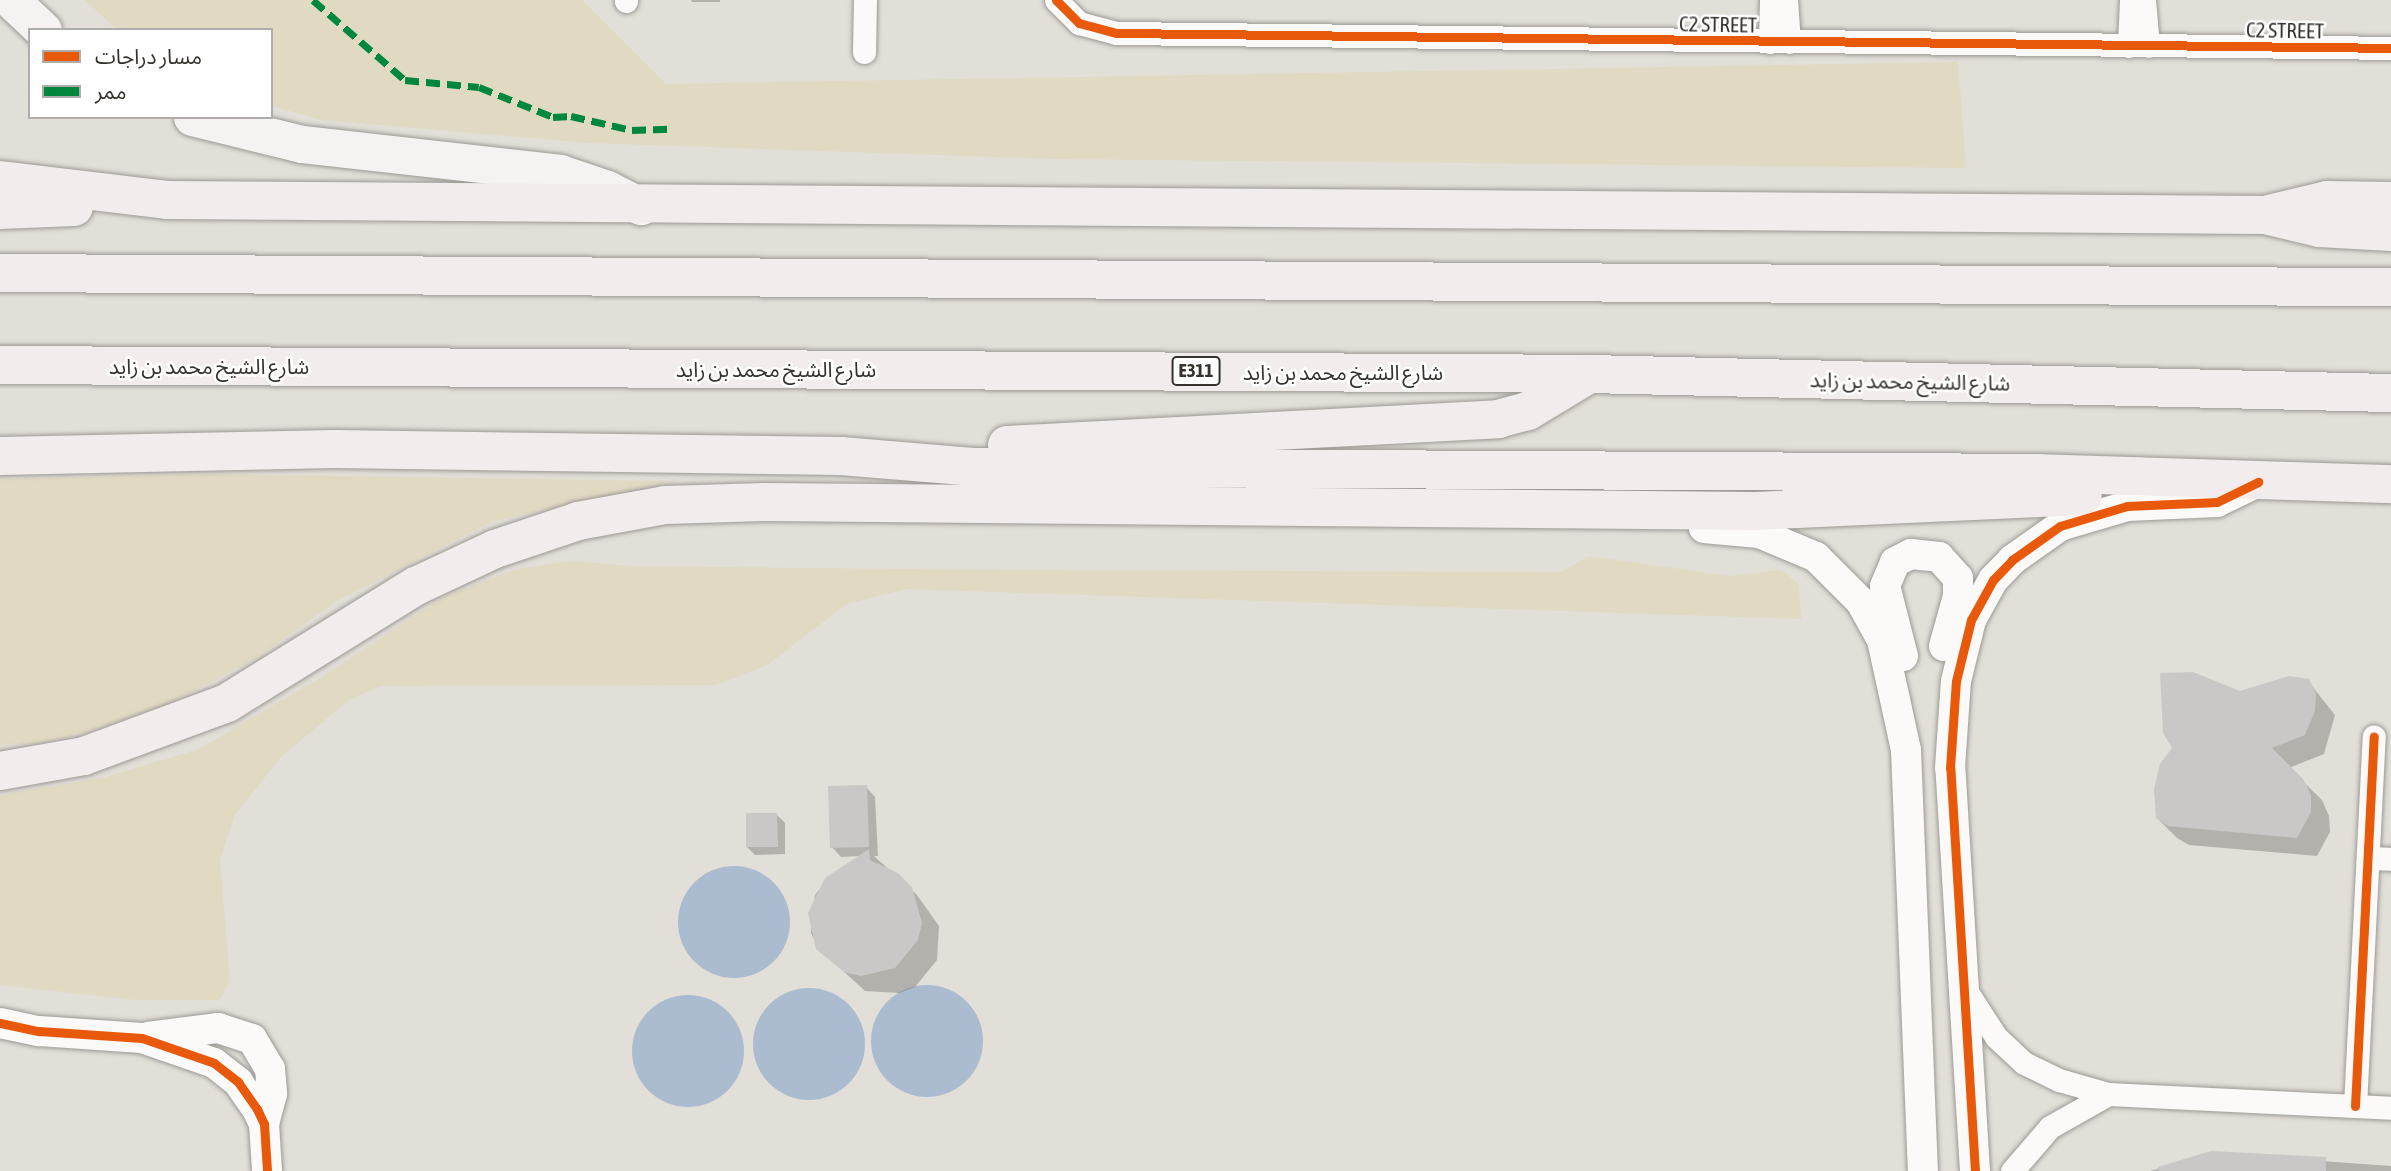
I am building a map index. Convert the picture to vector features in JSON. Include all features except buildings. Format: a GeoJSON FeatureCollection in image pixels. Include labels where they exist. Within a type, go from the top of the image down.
{"type":"FeatureCollection","features":[{"type":"Feature","properties":{"kind":"highway"},"geometry":{"type":"LineString","coordinates":[[0,180],[167,200]]}},
{"type":"Feature","properties":{"kind":"highway"},"geometry":{"type":"LineString","coordinates":[[0,210],[167,200],[642,207],[2265,215],[2319,228],[2391,232]]}},
{"type":"Feature","properties":{"kind":"highway"},"geometry":{"type":"LineString","coordinates":[[2265,215],[2327,200],[2391,201]]}},
{"type":"Feature","properties":{"kind":"highway"},"geometry":{"type":"LineString","coordinates":[[0,273],[2391,287]]}},
{"type":"Feature","properties":{"kind":"highway","name":"شارع الشيخ محمد بن زايد"},"geometry":{"type":"LineString","coordinates":[[0,365],[1589,374],[2391,393]]}},
{"type":"Feature","properties":{"kind":"highway"},"geometry":{"type":"LineString","coordinates":[[841,456],[1239,430],[1498,419],[1528,411],[1589,374]]}},
{"type":"Feature","properties":{"kind":"highway"},"geometry":{"type":"LineString","coordinates":[[0,456],[334,449],[841,456],[976,467],[2023,473],[2391,484]]}},
{"type":"Feature","properties":{"kind":"highway"},"geometry":{"type":"LineString","coordinates":[[3,771],[85,756],[181,723],[277,676],[387,604],[454,567],[536,533],[622,512],[710,502],[1595,510],[1948,506],[2094,495],[2203,480]]}},
{"type":"Feature","properties":{"kind":"main road"},"geometry":{"type":"LineString","coordinates":[[11,0],[41,28]]}},
{"type":"Feature","properties":{"kind":"main road"},"geometry":{"type":"LineString","coordinates":[[199,119],[302,144],[560,173],[642,207]]}},
{"type":"Feature","properties":{"kind":"street"},"geometry":{"type":"LineString","coordinates":[[864,0],[864,52]]}},
{"type":"Feature","properties":{"kind":"street","name":"C2 STREET"},"geometry":{"type":"LineString","coordinates":[[1056,0],[1079,23],[1117,33],[2391,48]]}},
{"type":"Feature","properties":{"kind":"street"},"geometry":{"type":"LineString","coordinates":[[1771,0],[1779,42]]}},
{"type":"Feature","properties":{"kind":"street"},"geometry":{"type":"LineString","coordinates":[[1779,42],[1786,0]]}},
{"type":"Feature","properties":{"kind":"street"},"geometry":{"type":"LineString","coordinates":[[2132,0],[2139,46]]}},
{"type":"Feature","properties":{"kind":"street"},"geometry":{"type":"LineString","coordinates":[[2139,46],[2144,0]]}},
{"type":"Feature","properties":{"kind":"street"},"geometry":{"type":"LineString","coordinates":[[1975,1171],[1951,754],[1956,681],[1970,620],[1993,580],[2027,547],[2060,526],[2093,513],[2127,506],[2217,502],[2258,482]]}},
{"type":"Feature","properties":{"kind":"street"},"geometry":{"type":"LineString","coordinates":[[1595,510],[1640,527],[1726,528],[1759,533],[1798,547],[1833,570],[1861,602],[1882,640],[1906,750]]}},
{"type":"Feature","properties":{"kind":"street"},"geometry":{"type":"LineString","coordinates":[[1923,1171],[1905,671],[1885,586],[1895,562],[1920,553],[1947,562],[1960,587],[1947,629],[1941,672],[1942,716],[1951,754]]}},
{"type":"Feature","properties":{"kind":"street"},"geometry":{"type":"LineString","coordinates":[[2354,1106],[2374,736]]}},
{"type":"Feature","properties":{"kind":"street"},"geometry":{"type":"LineString","coordinates":[[2368,858],[2391,859]]}},
{"type":"Feature","properties":{"kind":"street"},"geometry":{"type":"LineString","coordinates":[[1964,987],[1996,1037],[2024,1063],[2059,1080],[2108,1094],[2391,1108]]}},
{"type":"Feature","properties":{"kind":"street"},"geometry":{"type":"LineString","coordinates":[[0,1023],[39,1031],[142,1038],[218,1028],[252,1039],[270,1069],[272,1094],[264,1124],[267,1171]]}},
{"type":"Feature","properties":{"kind":"street"},"geometry":{"type":"LineString","coordinates":[[142,1038],[201,1056],[226,1071],[249,1095],[264,1124]]}},
{"type":"Feature","properties":{"kind":"street"},"geometry":{"type":"LineString","coordinates":[[2012,1171],[2050,1127],[2108,1094]]}},
{"type":"Feature","properties":{"kind":"sand"},"geometry":{"type":"Polygon","coordinates":[[[85,0],[582,0],[666,84],[1958,62],[1966,168],[1057,159],[590,143],[322,120],[273,107],[273,28],[115,28],[85,0]]]}},
{"type":"Feature","properties":{"kind":"sand"},"geometry":{"type":"Polygon","coordinates":[[[205,474],[679,481],[494,521],[335,602],[258,657],[175,701],[88,732],[43,743],[0,745],[0,479],[205,474]]]}},
{"type":"Feature","properties":{"kind":"sand"},"geometry":{"type":"Polygon","coordinates":[[[1588,556],[1730,576],[1781,570],[1799,584],[1801,619],[906,589],[847,604],[767,665],[716,685],[380,686],[349,700],[281,757],[235,815],[220,859],[230,982],[219,1000],[135,1000],[0,985],[0,795],[106,777],[199,749],[320,678],[441,598],[516,569],[572,561],[631,566],[1561,572],[1588,556]]]}},
{"type":"Feature","properties":{"kind":"water"},"geometry":{"type":"Polygon","coordinates":[[[734,866],[756,870],[774,882],[786,900],[790,922],[786,944],[774,962],[756,974],[734,978],[712,974],[694,962],[682,944],[678,922],[682,900],[694,882],[712,870],[734,866]]]}},
{"type":"Feature","properties":{"kind":"water"},"geometry":{"type":"Polygon","coordinates":[[[927,985],[949,989],[967,1001],[979,1019],[983,1041],[979,1063],[967,1081],[949,1093],[927,1097],[905,1093],[887,1081],[875,1063],[871,1041],[875,1019],[887,1001],[905,989],[927,985]]]}},
{"type":"Feature","properties":{"kind":"water"},"geometry":{"type":"Polygon","coordinates":[[[809,988],[831,992],[849,1004],[861,1022],[865,1044],[861,1066],[849,1084],[831,1096],[809,1100],[787,1096],[769,1084],[757,1066],[753,1044],[757,1022],[769,1004],[787,992],[809,988]]]}},
{"type":"Feature","properties":{"kind":"water"},"geometry":{"type":"Polygon","coordinates":[[[688,995],[710,999],[728,1011],[740,1029],[744,1051],[740,1073],[728,1091],[710,1103],[688,1107],[666,1103],[648,1091],[636,1073],[632,1051],[636,1029],[648,1011],[666,999],[688,995]]]}},
{"type":"Feature","properties":{"kind":"marked path"},"geometry":{"type":"LineString","coordinates":[[313,0],[405,80],[479,87],[553,117],[571,116],[632,130],[669,129]]}},
{"type":"Feature","properties":{"kind":"cycle path"},"geometry":{"type":"LineString","coordinates":[[1056,0],[1079,23],[1117,33],[2391,48]]}},
{"type":"Feature","properties":{"kind":"cycle path"},"geometry":{"type":"LineString","coordinates":[[1975,1171],[1950,768],[1956,681],[1971,620],[1993,580],[2012,560],[2060,526],[2127,506],[2217,502],[2258,482]]}},
{"type":"Feature","properties":{"kind":"cycle path"},"geometry":{"type":"LineString","coordinates":[[2355,1106],[2374,736]]}},
{"type":"Feature","properties":{"kind":"cycle path"},"geometry":{"type":"LineString","coordinates":[[0,1023],[39,1031],[142,1038],[214,1063],[238,1082],[257,1109],[264,1124],[267,1171]]}}]}
